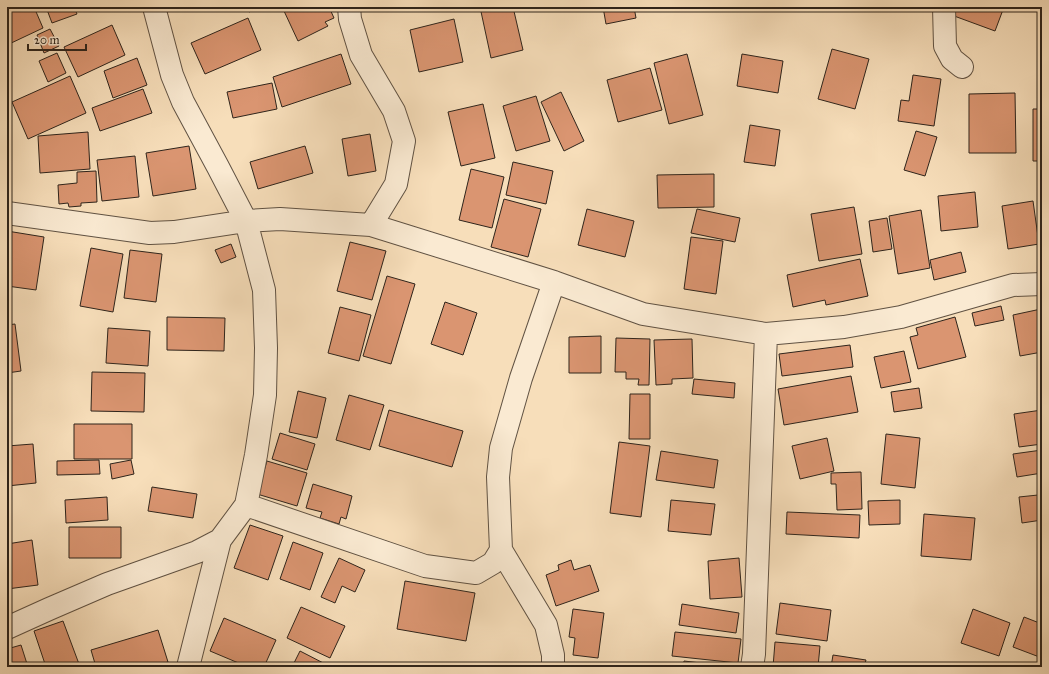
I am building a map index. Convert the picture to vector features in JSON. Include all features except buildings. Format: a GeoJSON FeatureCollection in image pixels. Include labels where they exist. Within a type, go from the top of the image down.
{"type":"FeatureCollection","features":[{"type":"Feature","properties":{"kind":"street"},"geometry":{"type":"LineString","coordinates":[[154,7],[172,75],[183,102],[246,222],[264,290],[266,348],[265,395],[256,455],[246,505],[220,540],[188,667]]}},
{"type":"Feature","properties":{"kind":"street"},"geometry":{"type":"LineString","coordinates":[[349,7],[350,19],[361,55],[394,111],[404,141],[396,184],[371,225]]}},
{"type":"Feature","properties":{"kind":"street"},"geometry":{"type":"LineString","coordinates":[[944,7],[945,46],[952,59],[962,67]]}},
{"type":"Feature","properties":{"kind":"street"},"geometry":{"type":"LineString","coordinates":[[7,213],[150,233],[174,232],[280,219],[371,225],[554,282],[643,314],[766,334],[844,327],[901,317],[1013,285],[1042,284]]}},
{"type":"Feature","properties":{"kind":"street"},"geometry":{"type":"LineString","coordinates":[[553,667],[553,656],[546,625],[501,550],[498,477],[501,448],[521,378],[554,282]]}},
{"type":"Feature","properties":{"kind":"street"},"geometry":{"type":"LineString","coordinates":[[752,667],[754,654],[766,334]]}},
{"type":"Feature","properties":{"kind":"street"},"geometry":{"type":"LineString","coordinates":[[246,505],[425,566],[476,572],[493,563],[501,550]]}},
{"type":"Feature","properties":{"kind":"street"},"geometry":{"type":"LineString","coordinates":[[7,628],[107,584],[197,552],[220,540]]}}]}
